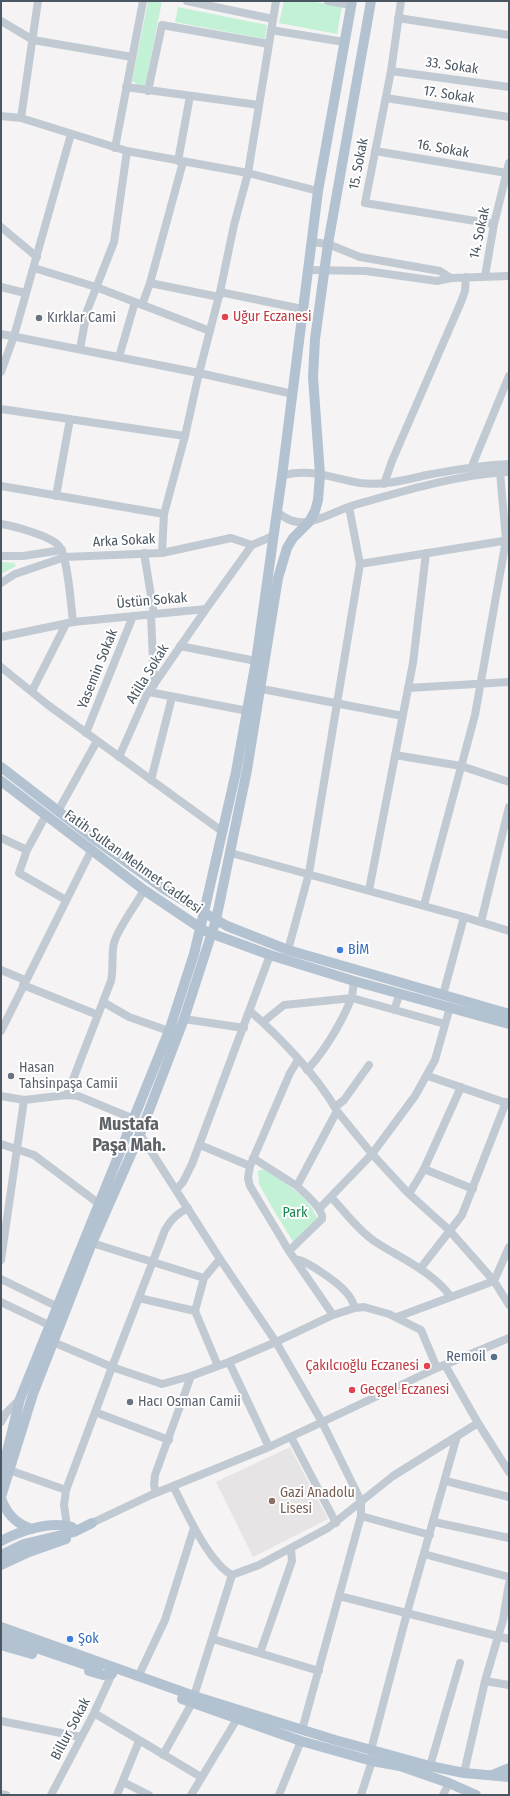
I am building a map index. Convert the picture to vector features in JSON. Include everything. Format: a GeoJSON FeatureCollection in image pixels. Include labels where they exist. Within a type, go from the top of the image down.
{"type":"FeatureCollection","features":[{"type":"Feature","properties":{"kind":"main road"},"geometry":{"type":"LineString","coordinates":[[5,1473],[33,1394],[92,1243],[140,1134],[184,1019],[216,920],[231,852],[262,689],[278,578],[284,557],[293,538],[309,522],[315,511],[318,500],[320,475],[313,371],[315,339],[328,244],[371,1]]}},
{"type":"Feature","properties":{"kind":"main road"},"geometry":{"type":"LineString","coordinates":[[1,1454],[9,1426],[56,1306],[134,1120],[169,1031],[194,954],[223,832],[248,711],[282,476],[318,191],[351,3]]}},
{"type":"Feature","properties":{"kind":"main road"},"geometry":{"type":"LineString","coordinates":[[1,767],[164,889],[216,920],[247,935],[288,950],[509,1014]]}},
{"type":"Feature","properties":{"kind":"main road","name":"Fatih Sultan Mehmet Caddesi"},"geometry":{"type":"LineString","coordinates":[[1,781],[144,890],[200,928],[212,934],[270,955],[354,981],[509,1024]]}},
{"type":"Feature","properties":{"kind":"main road"},"geometry":{"type":"LineString","coordinates":[[20,1399],[1,1497],[6,1510],[14,1519],[32,1529]]}},
{"type":"Feature","properties":{"kind":"main road"},"geometry":{"type":"LineString","coordinates":[[1,1555],[24,1544],[92,1523]]}},
{"type":"Feature","properties":{"kind":"main road"},"geometry":{"type":"LineString","coordinates":[[1,1541],[32,1529],[71,1529]]}},
{"type":"Feature","properties":{"kind":"main road"},"geometry":{"type":"LineString","coordinates":[[1,1548],[26,1538],[71,1529]]}},
{"type":"Feature","properties":{"kind":"main road"},"geometry":{"type":"LineString","coordinates":[[1,1565],[29,1552],[65,1540],[71,1529]]}},
{"type":"Feature","properties":{"kind":"main road"},"geometry":{"type":"LineString","coordinates":[[1,1627],[138,1677],[193,1699],[237,1719],[300,1741],[464,1773],[509,1777]]}},
{"type":"Feature","properties":{"kind":"main road"},"geometry":{"type":"LineString","coordinates":[[1,1636],[112,1674],[302,1730],[449,1783],[476,1795]]}},
{"type":"Feature","properties":{"kind":"main road"},"geometry":{"type":"LineString","coordinates":[[1,1645],[103,1675],[112,1674]]}},
{"type":"Feature","properties":{"kind":"main road"},"geometry":{"type":"LineString","coordinates":[[489,1776],[509,1768]]}},
{"type":"Feature","properties":{"kind":"main road"},"geometry":{"type":"LineString","coordinates":[[449,1783],[455,1795]]}},
{"type":"Feature","properties":{"kind":"street"},"geometry":{"type":"LineString","coordinates":[[21,118],[38,1]]}},
{"type":"Feature","properties":{"kind":"street"},"geometry":{"type":"LineString","coordinates":[[115,148],[143,1]]}},
{"type":"Feature","properties":{"kind":"street"},"geometry":{"type":"LineString","coordinates":[[186,1],[273,19]]}},
{"type":"Feature","properties":{"kind":"street"},"geometry":{"type":"LineString","coordinates":[[162,553],[164,514],[185,436],[198,373],[220,294],[234,224],[248,173],[276,1]]}},
{"type":"Feature","properties":{"kind":"street"},"geometry":{"type":"LineString","coordinates":[[328,1],[351,3]]}},
{"type":"Feature","properties":{"kind":"street","name":"15. Sokak"},"geometry":{"type":"LineString","coordinates":[[401,1],[391,71],[365,203],[494,224]]}},
{"type":"Feature","properties":{"kind":"street"},"geometry":{"type":"LineString","coordinates":[[398,18],[509,35]]}},
{"type":"Feature","properties":{"kind":"street"},"geometry":{"type":"LineString","coordinates":[[1,21],[33,40],[132,57]]}},
{"type":"Feature","properties":{"kind":"street"},"geometry":{"type":"LineString","coordinates":[[148,91],[162,25],[269,44]]}},
{"type":"Feature","properties":{"kind":"street"},"geometry":{"type":"LineString","coordinates":[[271,30],[344,42]]}},
{"type":"Feature","properties":{"kind":"street","name":"33. Sokak"},"geometry":{"type":"LineString","coordinates":[[391,71],[509,87]]}},
{"type":"Feature","properties":{"kind":"street"},"geometry":{"type":"LineString","coordinates":[[126,87],[259,105]]}},
{"type":"Feature","properties":{"kind":"street"},"geometry":{"type":"LineString","coordinates":[[119,357],[139,304],[150,283],[180,161],[190,96]]}},
{"type":"Feature","properties":{"kind":"street","name":"17. Sokak"},"geometry":{"type":"LineString","coordinates":[[386,98],[509,117]]}},
{"type":"Feature","properties":{"kind":"street"},"geometry":{"type":"LineString","coordinates":[[1,116],[21,118],[127,151],[248,173],[318,191]]}},
{"type":"Feature","properties":{"kind":"street"},"geometry":{"type":"LineString","coordinates":[[1,372],[14,336],[25,293],[34,268],[71,134]]}},
{"type":"Feature","properties":{"kind":"street"},"geometry":{"type":"LineString","coordinates":[[80,349],[87,311],[114,242],[127,151]]}},
{"type":"Feature","properties":{"kind":"street","name":"16. Sokak"},"geometry":{"type":"LineString","coordinates":[[375,151],[507,174]]}},
{"type":"Feature","properties":{"kind":"street","name":"14. Sokak"},"geometry":{"type":"LineString","coordinates":[[308,270],[366,271],[437,282],[451,278],[485,276],[494,224],[509,163]]}},
{"type":"Feature","properties":{"kind":"street"},"geometry":{"type":"LineString","coordinates":[[1,227],[37,257]]}},
{"type":"Feature","properties":{"kind":"street","name":"14. Sokak"},"geometry":{"type":"LineString","coordinates":[[312,242],[328,244],[360,257],[440,271],[451,278]]}},
{"type":"Feature","properties":{"kind":"street"},"geometry":{"type":"LineString","coordinates":[[34,268],[96,287],[210,331]]}},
{"type":"Feature","properties":{"kind":"street"},"geometry":{"type":"LineString","coordinates":[[485,276],[509,276]]}},
{"type":"Feature","properties":{"kind":"street"},"geometry":{"type":"LineString","coordinates":[[384,484],[392,461],[461,302],[465,291],[466,277]]}},
{"type":"Feature","properties":{"kind":"street"},"geometry":{"type":"LineString","coordinates":[[150,283],[302,309]]}},
{"type":"Feature","properties":{"kind":"street"},"geometry":{"type":"LineString","coordinates":[[1,287],[25,293]]}},
{"type":"Feature","properties":{"kind":"street"},"geometry":{"type":"LineString","coordinates":[[1,334],[198,373],[293,394]]}},
{"type":"Feature","properties":{"kind":"street"},"geometry":{"type":"LineString","coordinates":[[472,466],[509,376]]}},
{"type":"Feature","properties":{"kind":"street"},"geometry":{"type":"LineString","coordinates":[[1,409],[185,436]]}},
{"type":"Feature","properties":{"kind":"street"},"geometry":{"type":"LineString","coordinates":[[56,496],[70,419]]}},
{"type":"Feature","properties":{"kind":"street"},"geometry":{"type":"LineString","coordinates":[[282,476],[301,471],[360,483],[384,484],[472,466],[509,464]]}},
{"type":"Feature","properties":{"kind":"street"},"geometry":{"type":"LineString","coordinates":[[277,512],[290,520],[309,522],[349,507],[389,495],[470,476],[505,472],[507,540],[475,715],[424,905]]}},
{"type":"Feature","properties":{"kind":"street"},"geometry":{"type":"LineString","coordinates":[[1,486],[164,514]]}},
{"type":"Feature","properties":{"kind":"street"},"geometry":{"type":"LineString","coordinates":[[288,950],[309,873],[338,705],[360,564],[349,507]]}},
{"type":"Feature","properties":{"kind":"street"},"geometry":{"type":"LineString","coordinates":[[1,524],[16,527],[54,541],[63,553],[69,623],[32,691]]}},
{"type":"Feature","properties":{"kind":"street"},"geometry":{"type":"LineString","coordinates":[[252,545],[273,536]]}},
{"type":"Feature","properties":{"kind":"street","name":"Arka Sokak"},"geometry":{"type":"LineString","coordinates":[[1,583],[15,574],[63,553],[162,553],[231,538],[252,545]]}},
{"type":"Feature","properties":{"kind":"street"},"geometry":{"type":"LineString","coordinates":[[360,564],[507,540]]}},
{"type":"Feature","properties":{"kind":"street","name":"Üstün Sokak"},"geometry":{"type":"LineString","coordinates":[[1,638],[69,623],[206,609],[252,545]]}},
{"type":"Feature","properties":{"kind":"street"},"geometry":{"type":"LineString","coordinates":[[1,556],[63,553]]}},
{"type":"Feature","properties":{"kind":"street"},"geometry":{"type":"LineString","coordinates":[[144,553],[152,614],[154,685]]}},
{"type":"Feature","properties":{"kind":"street"},"geometry":{"type":"LineString","coordinates":[[369,890],[413,662],[426,553]]}},
{"type":"Feature","properties":{"kind":"street","name":"Atilla Sokak"},"geometry":{"type":"LineString","coordinates":[[119,757],[149,692],[206,609]]}},
{"type":"Feature","properties":{"kind":"street","name":"Yasemin Sokak"},"geometry":{"type":"LineString","coordinates":[[86,733],[133,616]]}},
{"type":"Feature","properties":{"kind":"street"},"geometry":{"type":"LineString","coordinates":[[180,646],[256,661]]}},
{"type":"Feature","properties":{"kind":"street"},"geometry":{"type":"LineString","coordinates":[[1,667],[48,705],[223,832]]}},
{"type":"Feature","properties":{"kind":"street"},"geometry":{"type":"LineString","coordinates":[[408,688],[509,682]]}},
{"type":"Feature","properties":{"kind":"street"},"geometry":{"type":"LineString","coordinates":[[262,689],[338,705],[402,716]]}},
{"type":"Feature","properties":{"kind":"street"},"geometry":{"type":"LineString","coordinates":[[149,692],[248,711]]}},
{"type":"Feature","properties":{"kind":"street"},"geometry":{"type":"LineString","coordinates":[[151,780],[172,697]]}},
{"type":"Feature","properties":{"kind":"street"},"geometry":{"type":"LineString","coordinates":[[58,811],[97,741]]}},
{"type":"Feature","properties":{"kind":"street"},"geometry":{"type":"LineString","coordinates":[[395,755],[461,766],[509,782]]}},
{"type":"Feature","properties":{"kind":"street"},"geometry":{"type":"LineString","coordinates":[[480,922],[509,806]]}},
{"type":"Feature","properties":{"kind":"street"},"geometry":{"type":"LineString","coordinates":[[46,815],[27,850],[19,873],[66,900]]}},
{"type":"Feature","properties":{"kind":"street"},"geometry":{"type":"LineString","coordinates":[[1,838],[27,850]]}},
{"type":"Feature","properties":{"kind":"street"},"geometry":{"type":"LineString","coordinates":[[1,1031],[4,1016],[24,983],[92,850]]}},
{"type":"Feature","properties":{"kind":"street"},"geometry":{"type":"LineString","coordinates":[[231,852],[424,905],[509,931]]}},
{"type":"Feature","properties":{"kind":"street"},"geometry":{"type":"LineString","coordinates":[[67,1095],[103,1002],[113,970],[113,951],[116,937],[144,890]]}},
{"type":"Feature","properties":{"kind":"street"},"geometry":{"type":"LineString","coordinates":[[443,995],[464,917]]}},
{"type":"Feature","properties":{"kind":"street"},"geometry":{"type":"LineString","coordinates":[[177,1189],[188,1174],[200,1145],[270,955]]}},
{"type":"Feature","properties":{"kind":"street"},"geometry":{"type":"LineString","coordinates":[[1,970],[24,983],[98,1015]]}},
{"type":"Feature","properties":{"kind":"street"},"geometry":{"type":"LineString","coordinates":[[307,1070],[339,1024],[352,998],[354,981]]}},
{"type":"Feature","properties":{"kind":"street"},"geometry":{"type":"LineString","coordinates":[[394,1010],[400,993]]}},
{"type":"Feature","properties":{"kind":"street"},"geometry":{"type":"LineString","coordinates":[[263,1022],[278,1009],[291,1004],[352,998],[445,1024]]}},
{"type":"Feature","properties":{"kind":"street"},"geometry":{"type":"LineString","coordinates":[[103,1002],[129,1017],[169,1031]]}},
{"type":"Feature","properties":{"kind":"street"},"geometry":{"type":"LineString","coordinates":[[320,1209],[372,1154],[428,1076],[435,1060],[450,1007]]}},
{"type":"Feature","properties":{"kind":"street"},"geometry":{"type":"LineString","coordinates":[[250,1011],[263,1022],[307,1070],[372,1154],[409,1194],[449,1230],[494,1281],[509,1305]]}},
{"type":"Feature","properties":{"kind":"street"},"geometry":{"type":"LineString","coordinates":[[184,1019],[244,1028]]}},
{"type":"Feature","properties":{"kind":"street"},"geometry":{"type":"LineString","coordinates":[[298,1060],[290,1073],[251,1162],[248,1174],[250,1186],[289,1251],[333,1315]]}},
{"type":"Feature","properties":{"kind":"street"},"geometry":{"type":"LineString","coordinates":[[297,1186],[336,1109],[369,1065]]}},
{"type":"Feature","properties":{"kind":"street"},"geometry":{"type":"LineString","coordinates":[[420,1269],[462,1215],[508,1103],[428,1076]]}},
{"type":"Feature","properties":{"kind":"street"},"geometry":{"type":"LineString","coordinates":[[409,1194],[424,1169],[461,1087]]}},
{"type":"Feature","properties":{"kind":"street"},"geometry":{"type":"LineString","coordinates":[[1,1096],[24,1100],[67,1095],[78,1096],[134,1120],[140,1134],[177,1189],[220,1259],[276,1342],[322,1422],[360,1501],[361,1516],[302,1730]]}},
{"type":"Feature","properties":{"kind":"street"},"geometry":{"type":"LineString","coordinates":[[1,1260],[24,1100]]}},
{"type":"Feature","properties":{"kind":"street"},"geometry":{"type":"LineString","coordinates":[[1,1144],[17,1148],[34,1155],[98,1203]]}},
{"type":"Feature","properties":{"kind":"street"},"geometry":{"type":"LineString","coordinates":[[200,1145],[251,1162],[297,1186],[320,1209],[323,1216],[322,1219],[289,1251]]}},
{"type":"Feature","properties":{"kind":"street"},"geometry":{"type":"LineString","coordinates":[[424,1169],[473,1189]]}},
{"type":"Feature","properties":{"kind":"street"},"geometry":{"type":"LineString","coordinates":[[331,1197],[368,1236],[438,1282],[451,1297]]}},
{"type":"Feature","properties":{"kind":"street"},"geometry":{"type":"LineString","coordinates":[[71,1529],[64,1505],[66,1490],[165,1230],[170,1221],[178,1213],[188,1208]]}},
{"type":"Feature","properties":{"kind":"street"},"geometry":{"type":"LineString","coordinates":[[92,1243],[204,1278]]}},
{"type":"Feature","properties":{"kind":"street"},"geometry":{"type":"LineString","coordinates":[[397,1317],[494,1281],[509,1247]]}},
{"type":"Feature","properties":{"kind":"street"},"geometry":{"type":"LineString","coordinates":[[218,1366],[195,1311],[204,1278],[220,1259]]}},
{"type":"Feature","properties":{"kind":"street"},"geometry":{"type":"LineString","coordinates":[[295,1259],[301,1260],[340,1286],[348,1295],[355,1308]]}},
{"type":"Feature","properties":{"kind":"street"},"geometry":{"type":"LineString","coordinates":[[1,1279],[56,1306]]}},
{"type":"Feature","properties":{"kind":"street"},"geometry":{"type":"LineString","coordinates":[[139,1298],[195,1311]]}},
{"type":"Feature","properties":{"kind":"street"},"geometry":{"type":"LineString","coordinates":[[1,1302],[49,1325]]}},
{"type":"Feature","properties":{"kind":"street"},"geometry":{"type":"LineString","coordinates":[[53,1342],[112,1367],[162,1384],[191,1376],[228,1362],[276,1342],[333,1315],[355,1308],[364,1307],[397,1317],[421,1330],[437,1368]]}},
{"type":"Feature","properties":{"kind":"street"},"geometry":{"type":"LineString","coordinates":[[92,1523],[156,1493],[269,1447],[437,1368],[509,1338]]}},
{"type":"Feature","properties":{"kind":"street"},"geometry":{"type":"LineString","coordinates":[[228,1362],[269,1447]]}},
{"type":"Feature","properties":{"kind":"street"},"geometry":{"type":"LineString","coordinates":[[445,1365],[478,1423],[509,1472]]}},
{"type":"Feature","properties":{"kind":"street"},"geometry":{"type":"LineString","coordinates":[[156,1493],[154,1486],[155,1475],[191,1376]]}},
{"type":"Feature","properties":{"kind":"street"},"geometry":{"type":"LineString","coordinates":[[1,1422],[6,1413],[20,1399]]}},
{"type":"Feature","properties":{"kind":"street"},"geometry":{"type":"LineString","coordinates":[[95,1412],[169,1440]]}},
{"type":"Feature","properties":{"kind":"street"},"geometry":{"type":"LineString","coordinates":[[232,1575],[259,1565],[291,1549],[336,1523],[360,1501],[393,1476],[478,1423]]}},
{"type":"Feature","properties":{"kind":"street"},"geometry":{"type":"LineString","coordinates":[[360,1795],[407,1613],[446,1481],[457,1436]]}},
{"type":"Feature","properties":{"kind":"street"},"geometry":{"type":"LineString","coordinates":[[291,1437],[336,1523]]}},
{"type":"Feature","properties":{"kind":"street"},"geometry":{"type":"LineString","coordinates":[[5,1473],[66,1490]]}},
{"type":"Feature","properties":{"kind":"street"},"geometry":{"type":"LineString","coordinates":[[446,1481],[509,1497]]}},
{"type":"Feature","properties":{"kind":"street"},"geometry":{"type":"LineString","coordinates":[[173,1486],[194,1528],[219,1564],[232,1575]]}},
{"type":"Feature","properties":{"kind":"street"},"geometry":{"type":"LineString","coordinates":[[361,1516],[430,1535]]}},
{"type":"Feature","properties":{"kind":"street"},"geometry":{"type":"LineString","coordinates":[[434,1522],[509,1538]]}},
{"type":"Feature","properties":{"kind":"street"},"geometry":{"type":"LineString","coordinates":[[138,1677],[166,1620],[194,1528]]}},
{"type":"Feature","properties":{"kind":"street"},"geometry":{"type":"LineString","coordinates":[[260,1653],[292,1561],[291,1549]]}},
{"type":"Feature","properties":{"kind":"street"},"geometry":{"type":"LineString","coordinates":[[424,1554],[509,1577]]}},
{"type":"Feature","properties":{"kind":"street"},"geometry":{"type":"LineString","coordinates":[[163,1755],[193,1699],[232,1575]]}},
{"type":"Feature","properties":{"kind":"street"},"geometry":{"type":"LineString","coordinates":[[464,1773],[485,1681],[499,1637],[509,1583]]}},
{"type":"Feature","properties":{"kind":"street"},"geometry":{"type":"LineString","coordinates":[[339,1596],[509,1639]]}},
{"type":"Feature","properties":{"kind":"street"},"geometry":{"type":"LineString","coordinates":[[213,1639],[319,1671]]}},
{"type":"Feature","properties":{"kind":"street"},"geometry":{"type":"LineString","coordinates":[[430,1766],[460,1663]]}},
{"type":"Feature","properties":{"kind":"street","name":"Billur Sokak"},"geometry":{"type":"LineString","coordinates":[[51,1795],[94,1713],[112,1674]]}},
{"type":"Feature","properties":{"kind":"street"},"geometry":{"type":"LineString","coordinates":[[485,1681],[509,1685]]}},
{"type":"Feature","properties":{"kind":"street"},"geometry":{"type":"LineString","coordinates":[[94,1713],[201,1777]]}},
{"type":"Feature","properties":{"kind":"street"},"geometry":{"type":"LineString","coordinates":[[191,1795],[237,1719]]}},
{"type":"Feature","properties":{"kind":"street"},"geometry":{"type":"LineString","coordinates":[[1,1721],[81,1737]]}},
{"type":"Feature","properties":{"kind":"street"},"geometry":{"type":"LineString","coordinates":[[117,1795],[139,1741]]}},
{"type":"Feature","properties":{"kind":"street"},"geometry":{"type":"LineString","coordinates":[[279,1795],[300,1741]]}},
{"type":"Feature","properties":{"kind":"street"},"geometry":{"type":"LineString","coordinates":[[123,1782],[149,1795]]}},
{"type":"Feature","properties":{"kind":"street"},"geometry":{"type":"LineString","coordinates":[[443,1795],[449,1783]]}},
{"type":"Feature","properties":{"kind":"street"},"geometry":{"type":"LineString","coordinates":[[1,1794],[6,1795]]}},
{"type":"Feature","properties":{"kind":"shaded area","name":"Gazi Anadolu Lisesi"},"geometry":{"type":"Polygon","coordinates":[[[290,1447],[328,1519],[253,1557],[216,1482],[290,1447]]]}},
{"type":"Feature","properties":{"kind":"green space"},"geometry":{"type":"Polygon","coordinates":[[[148,1],[162,1],[145,87],[141,87],[132,81],[148,1]]]}},
{"type":"Feature","properties":{"kind":"green space"},"geometry":{"type":"Polygon","coordinates":[[[284,1],[311,1],[342,7],[337,34],[279,23],[284,1]]]}},
{"type":"Feature","properties":{"kind":"green space"},"geometry":{"type":"Polygon","coordinates":[[[178,7],[267,25],[265,39],[175,22],[178,7]]]}},
{"type":"Feature","properties":{"kind":"green space"},"geometry":{"type":"Polygon","coordinates":[[[1,562],[14,563],[16,566],[1,574],[1,562]]]}},
{"type":"Feature","properties":{"kind":"green space","name":"Park"},"geometry":{"type":"Polygon","coordinates":[[[265,1169],[289,1185],[303,1197],[309,1204],[318,1220],[294,1243],[259,1184],[258,1171],[265,1169]]]}},
{"type":"Feature","properties":{"kind":"place","name":"Uğur Eczanesi"},"geometry":{"type":"Point","coordinates":[225,317]}},
{"type":"Feature","properties":{"kind":"place","name":"Kırklar Cami"},"geometry":{"type":"Point","coordinates":[39,318]}},
{"type":"Feature","properties":{"kind":"place","name":"BİM"},"geometry":{"type":"Point","coordinates":[340,950]}},
{"type":"Feature","properties":{"kind":"place","name":"Hasan Tahsinpaşa Camii"},"geometry":{"type":"Point","coordinates":[11,1076]}},
{"type":"Feature","properties":{"kind":"place","name":"Remoil"},"geometry":{"type":"Point","coordinates":[494,1357]}},
{"type":"Feature","properties":{"kind":"place","name":"Çakılcıoğlu Eczanesi"},"geometry":{"type":"Point","coordinates":[427,1366]}},
{"type":"Feature","properties":{"kind":"place","name":"Geçgel Eczanesi"},"geometry":{"type":"Point","coordinates":[352,1390]}},
{"type":"Feature","properties":{"kind":"place","name":"Hacı Osman Camii"},"geometry":{"type":"Point","coordinates":[130,1402]}},
{"type":"Feature","properties":{"kind":"place","name":"Gazi Anadolu Lisesi"},"geometry":{"type":"Point","coordinates":[272,1501]}},
{"type":"Feature","properties":{"kind":"place","name":"Şok"},"geometry":{"type":"Point","coordinates":[70,1639]}},
{"type":"Feature","properties":{"kind":"district","name":"Mustafa Paşa Mah."},"geometry":{"type":"Point","coordinates":[129,1135]}}]}
